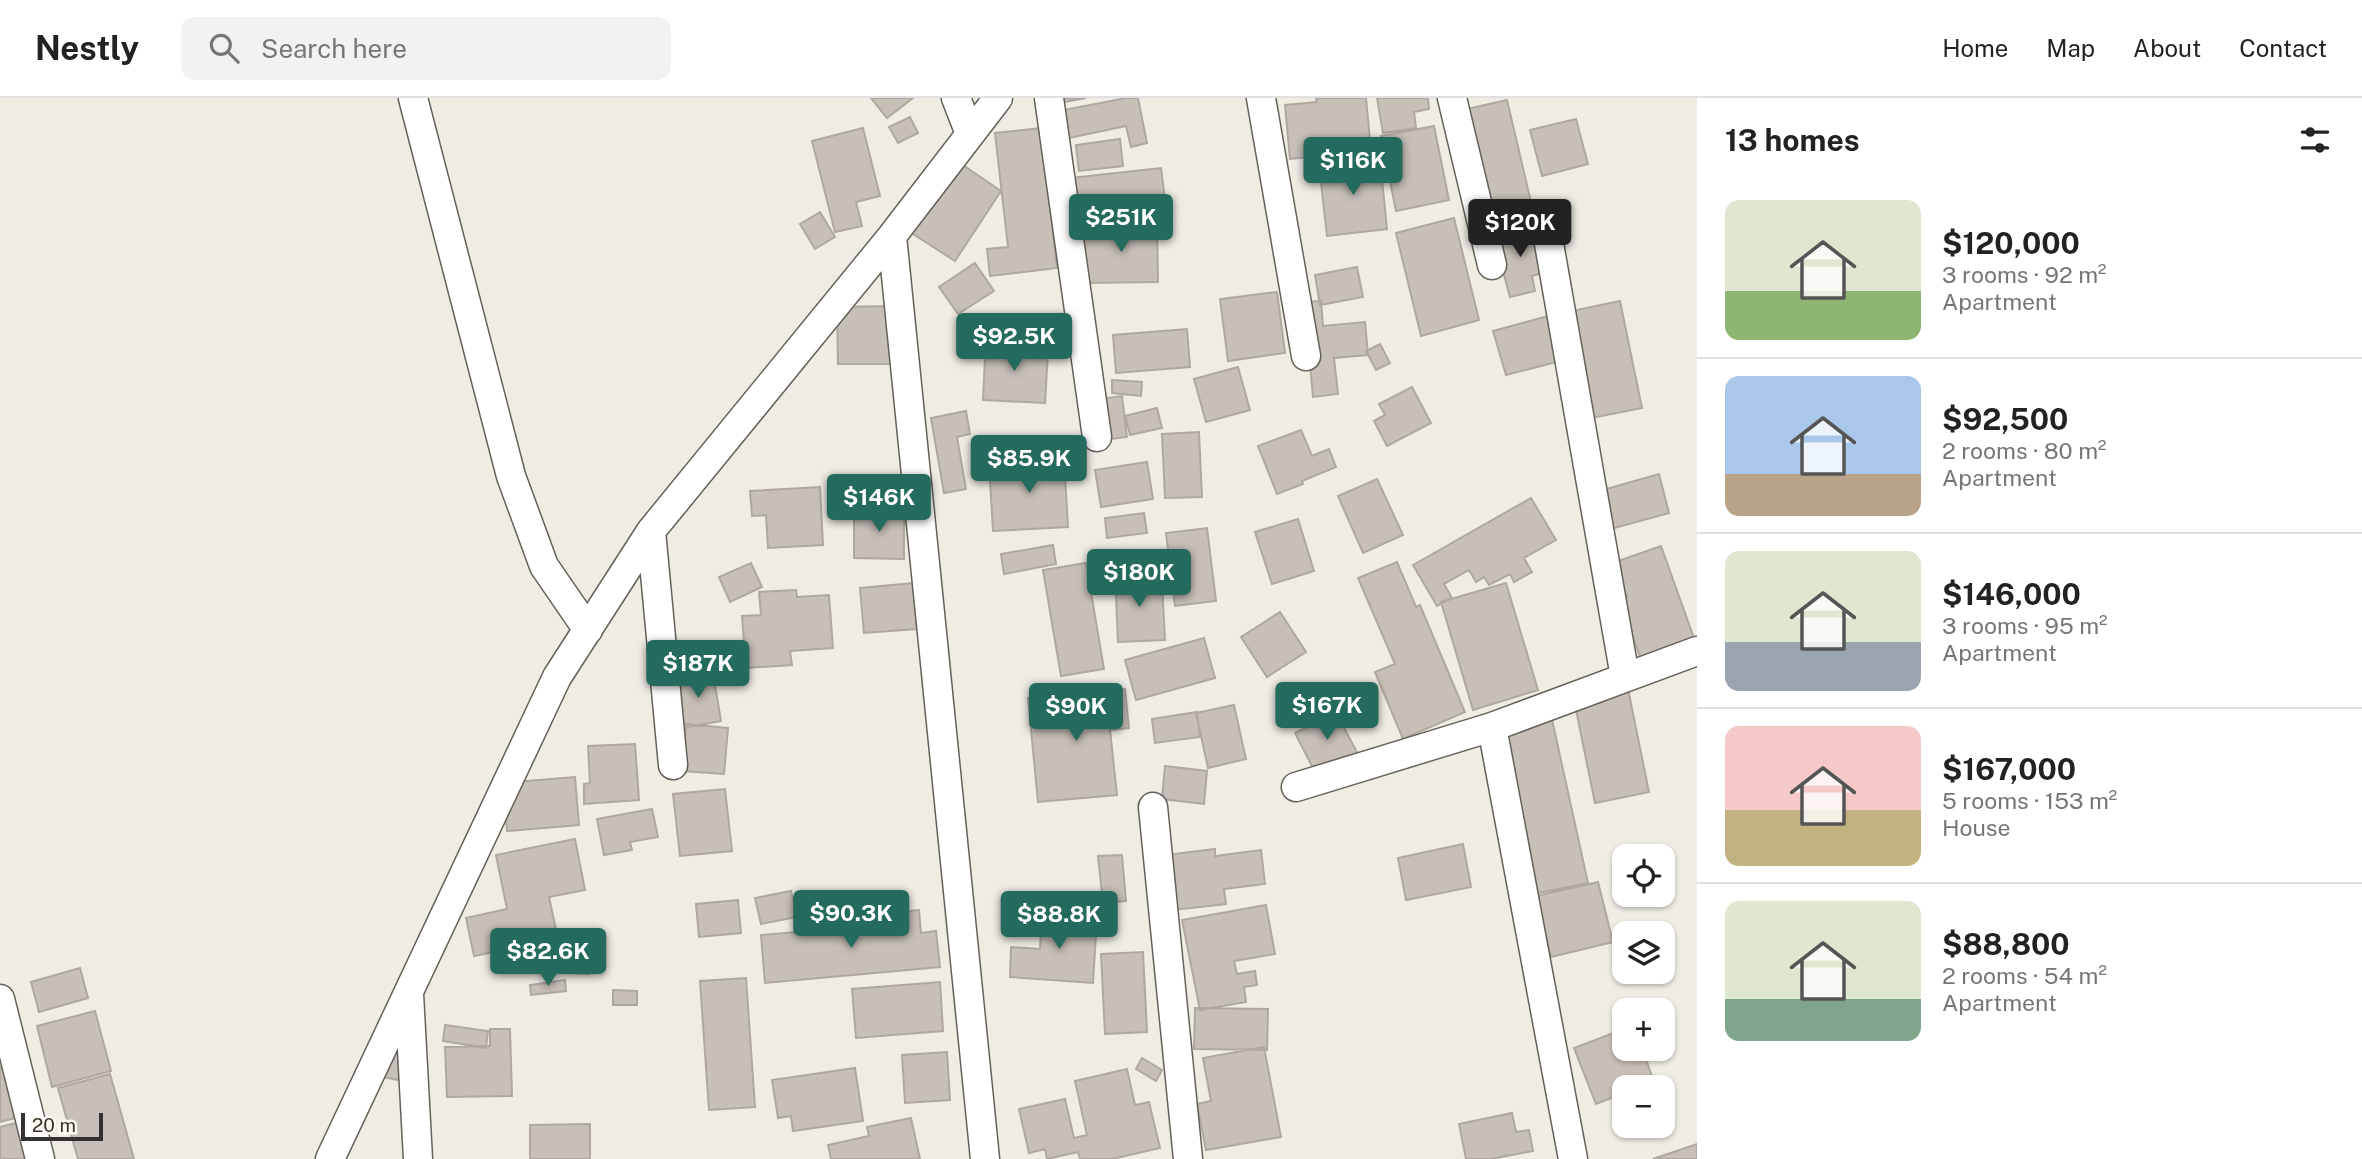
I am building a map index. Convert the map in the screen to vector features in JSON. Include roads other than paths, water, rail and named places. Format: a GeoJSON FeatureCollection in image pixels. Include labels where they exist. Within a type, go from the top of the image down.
{"type":"FeatureCollection","features":[{"type":"Feature","properties":{"kind":"street"},"geometry":{"type":"LineString","coordinates":[[413,98],[511,477],[544,566],[588,630]]}},
{"type":"Feature","properties":{"kind":"street"},"geometry":{"type":"LineString","coordinates":[[957,98],[970,134]]}},
{"type":"Feature","properties":{"kind":"street"},"geometry":{"type":"LineString","coordinates":[[330,1159],[557,677],[651,531],[892,236],[998,98]]}},
{"type":"Feature","properties":{"kind":"street"},"geometry":{"type":"LineString","coordinates":[[1049,98],[1097,437]]}},
{"type":"Feature","properties":{"kind":"street"},"geometry":{"type":"LineString","coordinates":[[1261,98],[1306,356]]}},
{"type":"Feature","properties":{"kind":"street"},"geometry":{"type":"LineString","coordinates":[[1452,98],[1492,265]]}},
{"type":"Feature","properties":{"kind":"street"},"geometry":{"type":"LineString","coordinates":[[1544,215],[1625,677]]}},
{"type":"Feature","properties":{"kind":"street"},"geometry":{"type":"LineString","coordinates":[[892,236],[985,1159]]}},
{"type":"Feature","properties":{"kind":"street"},"geometry":{"type":"LineString","coordinates":[[651,531],[673,765]]}},
{"type":"Feature","properties":{"kind":"street"},"geometry":{"type":"LineString","coordinates":[[1296,788],[1492,727],[1697,651]]}},
{"type":"Feature","properties":{"kind":"street"},"geometry":{"type":"LineString","coordinates":[[1492,727],[1573,1159]]}},
{"type":"Feature","properties":{"kind":"street"},"geometry":{"type":"LineString","coordinates":[[1153,807],[1188,1159]]}},
{"type":"Feature","properties":{"kind":"street"},"geometry":{"type":"LineString","coordinates":[[409,991],[418,1159]]}},
{"type":"Feature","properties":{"kind":"street"},"geometry":{"type":"LineString","coordinates":[[0,999],[40,1159]]}}]}
